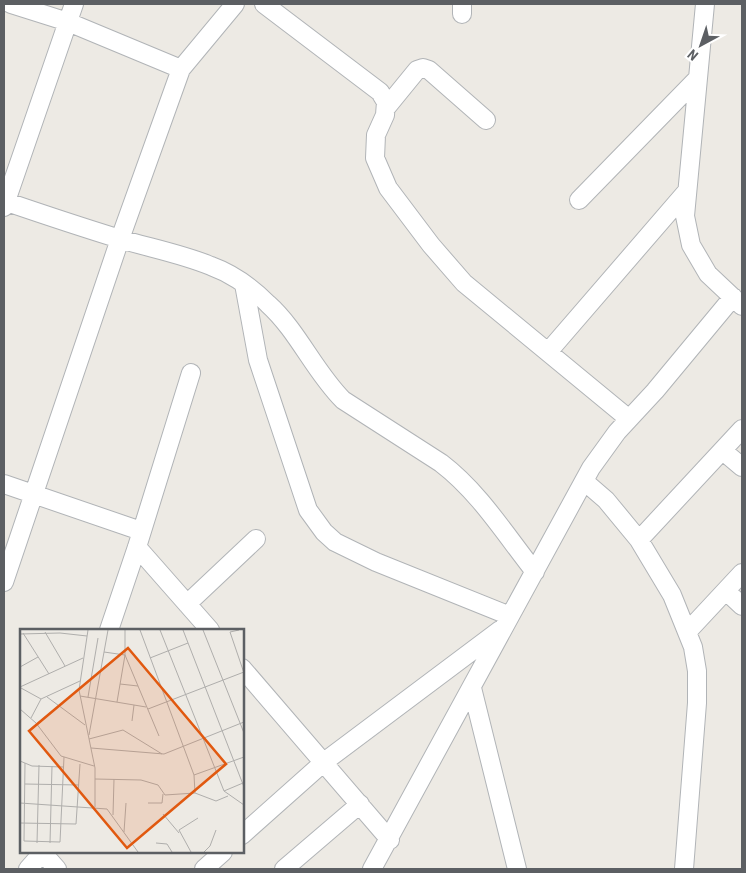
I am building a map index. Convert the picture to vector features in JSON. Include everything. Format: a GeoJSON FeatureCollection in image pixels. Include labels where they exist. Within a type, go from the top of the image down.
{"type":"FeatureCollection","features":[{"type":"Feature","properties":{"kind":"street"},"geometry":{"type":"LineString","coordinates":[[11,4],[68,22],[180,69]]}},
{"type":"Feature","properties":{"kind":"street"},"geometry":{"type":"LineString","coordinates":[[74,4],[4,203],[211,266],[244,284],[270,305],[283,320],[332,389],[343,400],[441,463],[469,488],[535,572]]}},
{"type":"Feature","properties":{"kind":"street"},"geometry":{"type":"LineString","coordinates":[[4,582],[120,239],[180,69],[234,4]]}},
{"type":"Feature","properties":{"kind":"street"},"geometry":{"type":"LineString","coordinates":[[264,4],[380,92],[386,102],[386,108],[376,135],[375,158],[388,188],[431,245],[464,283],[629,419]]}},
{"type":"Feature","properties":{"kind":"street"},"geometry":{"type":"LineString","coordinates":[[372,869],[390,840],[591,468],[629,419],[738,302],[708,274],[691,245],[685,216],[705,4]]}},
{"type":"Feature","properties":{"kind":"street"},"geometry":{"type":"LineString","coordinates":[[386,108],[417,70],[422,68],[429,70],[486,120]]}},
{"type":"Feature","properties":{"kind":"street"},"geometry":{"type":"LineString","coordinates":[[579,200],[698,78]]}},
{"type":"Feature","properties":{"kind":"street"},"geometry":{"type":"LineString","coordinates":[[548,352],[687,191]]}},
{"type":"Feature","properties":{"kind":"street"},"geometry":{"type":"LineString","coordinates":[[244,284],[258,360],[308,510],[324,532],[335,542],[507,622]]}},
{"type":"Feature","properties":{"kind":"street"},"geometry":{"type":"LineString","coordinates":[[109,629],[191,373]]}},
{"type":"Feature","properties":{"kind":"street"},"geometry":{"type":"LineString","coordinates":[[639,540],[742,429]]}},
{"type":"Feature","properties":{"kind":"street"},"geometry":{"type":"LineString","coordinates":[[723,451],[742,467]]}},
{"type":"Feature","properties":{"kind":"street"},"geometry":{"type":"LineString","coordinates":[[584,481],[606,500],[639,540],[672,595],[693,647],[697,671],[697,703],[684,869]]}},
{"type":"Feature","properties":{"kind":"street"},"geometry":{"type":"LineString","coordinates":[[4,484],[33,494],[139,539],[187,604],[209,629]]}},
{"type":"Feature","properties":{"kind":"street"},"geometry":{"type":"LineString","coordinates":[[187,604],[256,539]]}},
{"type":"Feature","properties":{"kind":"street"},"geometry":{"type":"LineString","coordinates":[[688,631],[742,573]]}},
{"type":"Feature","properties":{"kind":"street"},"geometry":{"type":"LineString","coordinates":[[726,591],[742,606]]}},
{"type":"Feature","properties":{"kind":"street"},"geometry":{"type":"LineString","coordinates":[[244,833],[324,762],[507,622]]}},
{"type":"Feature","properties":{"kind":"street"},"geometry":{"type":"LineString","coordinates":[[245,676],[324,762],[390,840]]}},
{"type":"Feature","properties":{"kind":"street"},"geometry":{"type":"LineString","coordinates":[[472,688],[516,869]]}},
{"type":"Feature","properties":{"kind":"street"},"geometry":{"type":"LineString","coordinates":[[284,869],[360,804]]}},
{"type":"Feature","properties":{"kind":"street"},"geometry":{"type":"LineString","coordinates":[[28,869],[41,853]]}},
{"type":"Feature","properties":{"kind":"street"},"geometry":{"type":"LineString","coordinates":[[43,853],[57,869]]}},
{"type":"Feature","properties":{"kind":"street"},"geometry":{"type":"LineString","coordinates":[[204,869],[222,853]]}}]}
